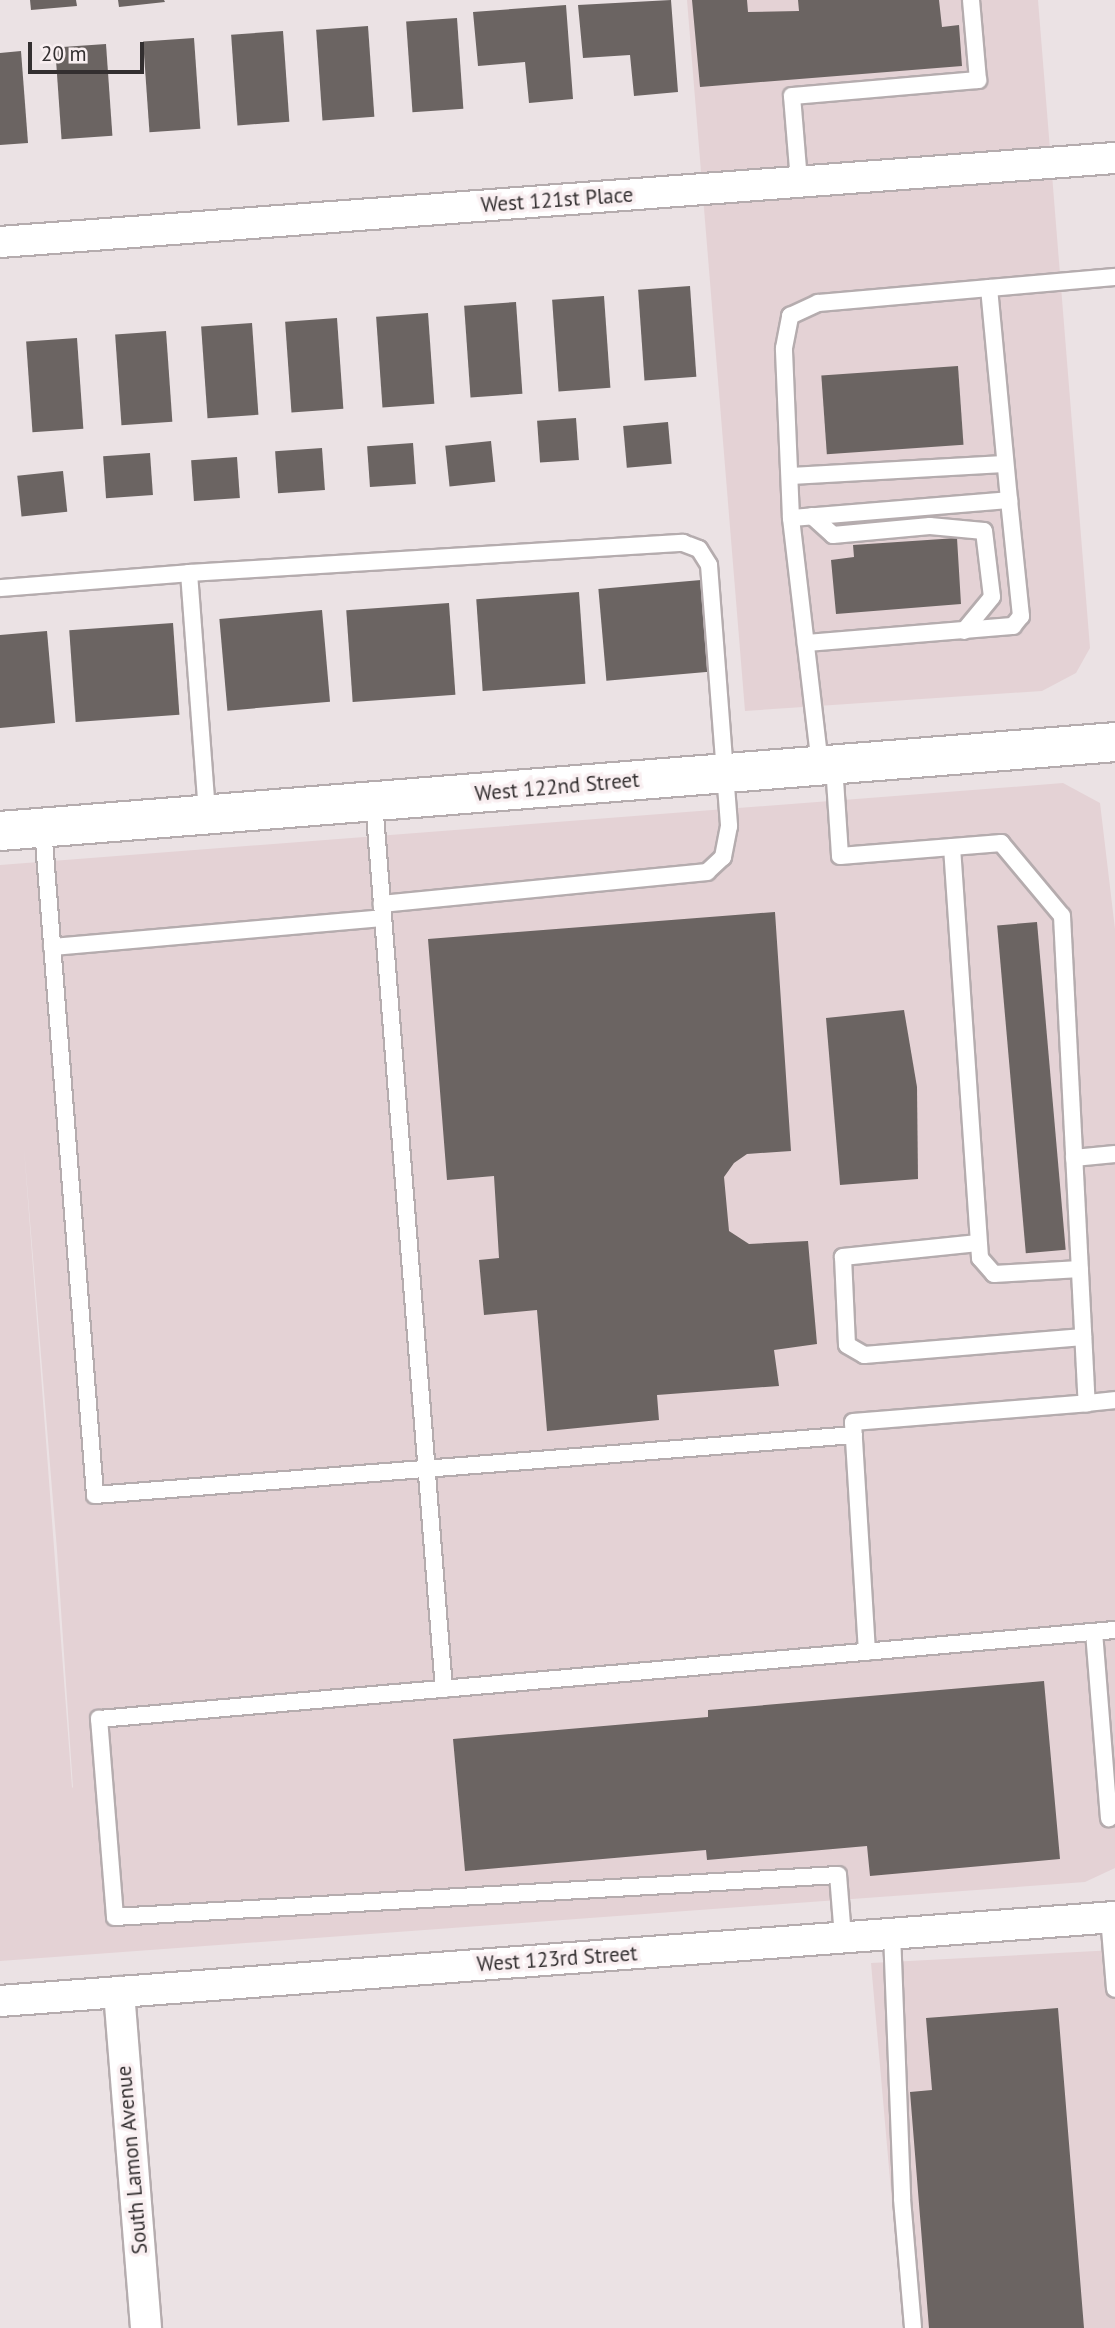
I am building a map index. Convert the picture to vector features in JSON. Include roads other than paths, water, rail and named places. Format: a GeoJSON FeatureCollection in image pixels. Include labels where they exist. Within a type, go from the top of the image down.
{"type":"FeatureCollection","features":[{"type":"Feature","properties":{"kind":"street","name":"West 121st Place"},"geometry":{"type":"LineString","coordinates":[[0,242],[1115,158]]}},
{"type":"Feature","properties":{"kind":"street","name":"West 122nd Street"},"geometry":{"type":"LineString","coordinates":[[0,831],[1115,742]]}},
{"type":"Feature","properties":{"kind":"street","name":"West 123rd Street"},"geometry":{"type":"LineString","coordinates":[[0,2001],[1112,1917]]}},
{"type":"Feature","properties":{"kind":"street","name":"South Lamon Avenue"},"geometry":{"type":"LineString","coordinates":[[119,1992],[146,2328]]}},
{"type":"Feature","properties":{"kind":"lane"},"geometry":{"type":"LineString","coordinates":[[799,181],[792,96],[978,80],[971,0]]}},
{"type":"Feature","properties":{"kind":"lane"},"geometry":{"type":"LineString","coordinates":[[1087,1402],[1062,916],[1001,843],[840,856],[806,643],[791,518],[784,348],[790,316],[818,303],[1115,277]]}},
{"type":"Feature","properties":{"kind":"lane"},"geometry":{"type":"LineString","coordinates":[[806,643],[1004,629],[1021,615],[989,288]]}},
{"type":"Feature","properties":{"kind":"lane"},"geometry":{"type":"LineString","coordinates":[[790,476],[1005,464]]}},
{"type":"Feature","properties":{"kind":"lane"},"geometry":{"type":"LineString","coordinates":[[791,518],[1009,500]]}},
{"type":"Feature","properties":{"kind":"lane"},"geometry":{"type":"LineString","coordinates":[[812,516],[833,535],[930,526],[984,531],[992,597],[964,631]]}},
{"type":"Feature","properties":{"kind":"lane"},"geometry":{"type":"LineString","coordinates":[[0,588],[189,573],[683,543],[699,549],[709,565],[727,773],[729,827],[723,857],[707,872],[52,947]]}},
{"type":"Feature","properties":{"kind":"lane"},"geometry":{"type":"LineString","coordinates":[[189,573],[207,815]]}},
{"type":"Feature","properties":{"kind":"lane"},"geometry":{"type":"LineString","coordinates":[[374,802],[444,1689]]}},
{"type":"Feature","properties":{"kind":"lane"},"geometry":{"type":"LineString","coordinates":[[43,828],[95,1495],[854,1435]]}},
{"type":"Feature","properties":{"kind":"lane"},"geometry":{"type":"LineString","coordinates":[[951,847],[980,1258],[994,1274],[1080,1269]]}},
{"type":"Feature","properties":{"kind":"lane"},"geometry":{"type":"LineString","coordinates":[[1074,1158],[1115,1154]]}},
{"type":"Feature","properties":{"kind":"lane"},"geometry":{"type":"LineString","coordinates":[[978,1242],[843,1257],[847,1345],[864,1355],[1083,1337]]}},
{"type":"Feature","properties":{"kind":"lane"},"geometry":{"type":"LineString","coordinates":[[867,1652],[853,1422],[1115,1400]]}},
{"type":"Feature","properties":{"kind":"lane"},"geometry":{"type":"LineString","coordinates":[[843,1937],[838,1875],[115,1917],[99,1719],[1115,1630]]}},
{"type":"Feature","properties":{"kind":"lane"},"geometry":{"type":"LineString","coordinates":[[1094,1632],[1109,1818]]}},
{"type":"Feature","properties":{"kind":"lane"},"geometry":{"type":"LineString","coordinates":[[1112,1917],[1115,1989]]}},
{"type":"Feature","properties":{"kind":"lane"},"geometry":{"type":"LineString","coordinates":[[892,1933],[902,2199],[913,2328]]}}]}
